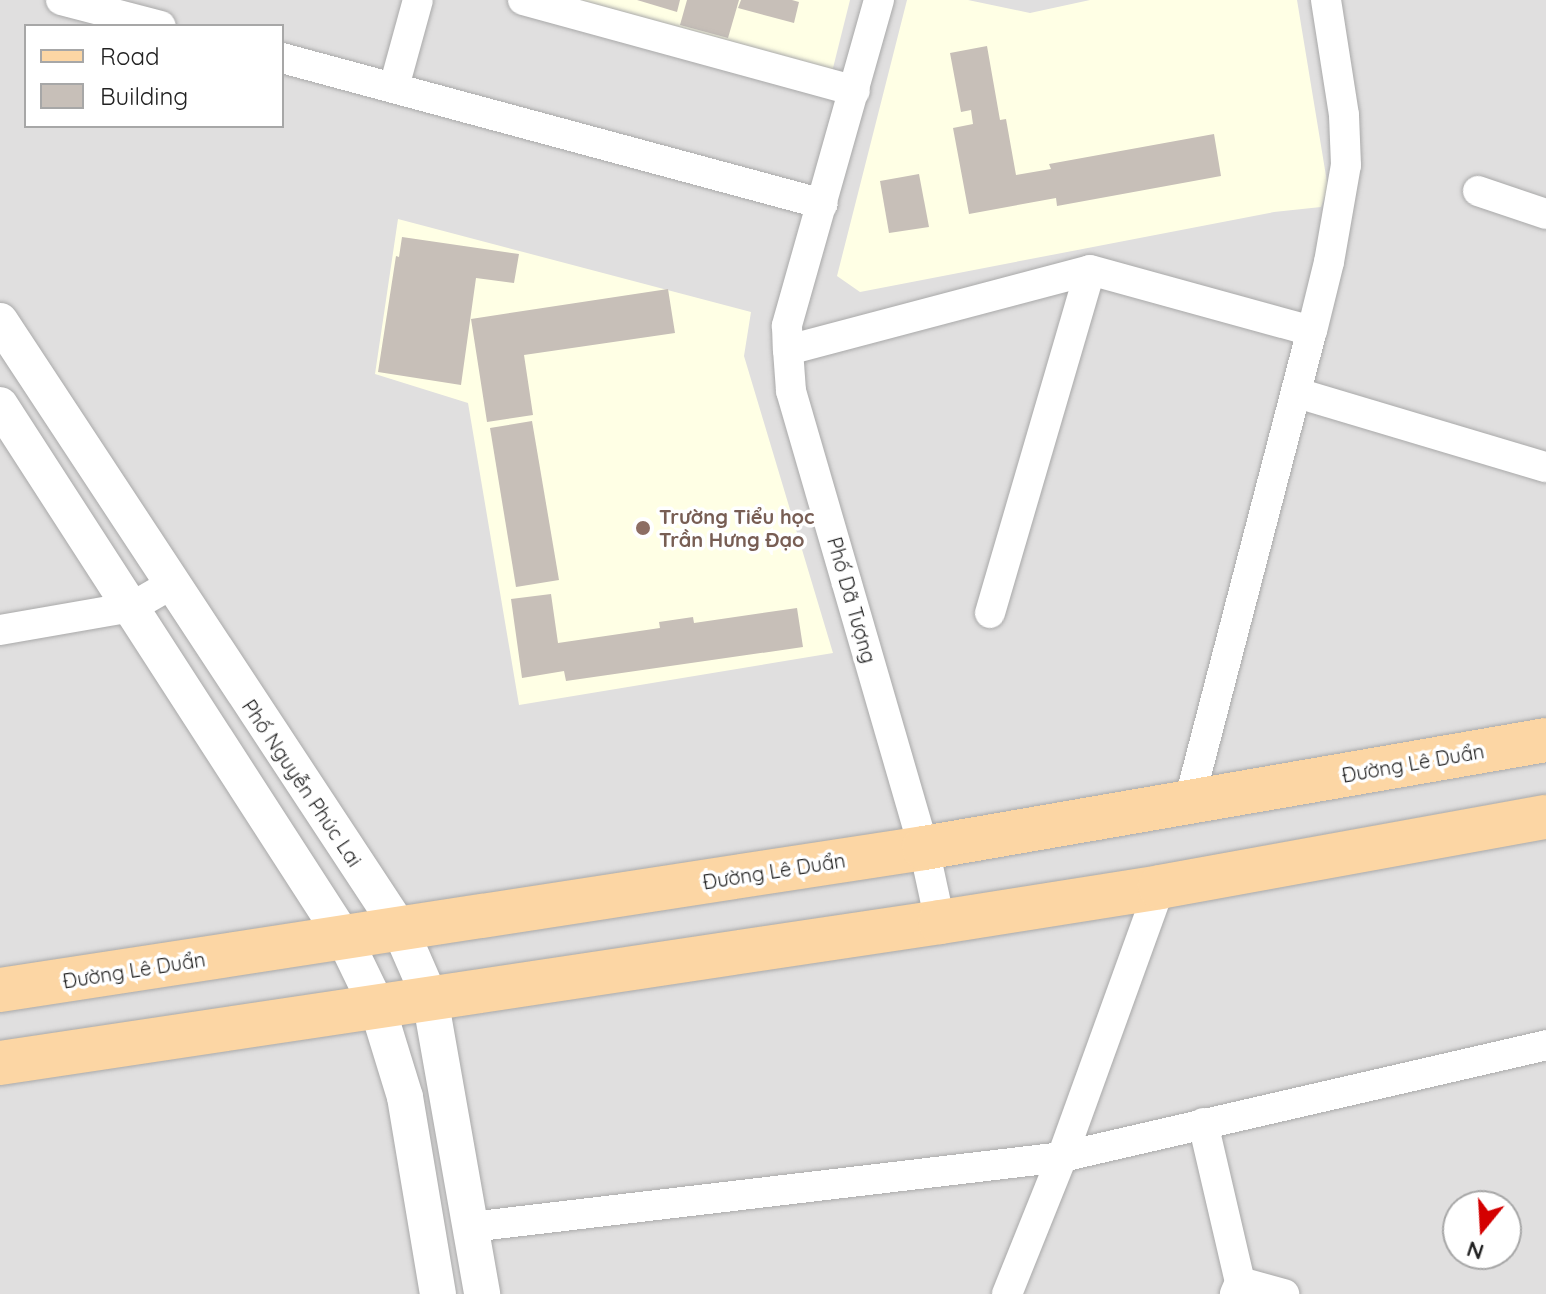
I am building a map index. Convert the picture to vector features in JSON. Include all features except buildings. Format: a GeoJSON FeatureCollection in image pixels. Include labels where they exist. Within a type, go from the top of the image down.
{"type":"FeatureCollection","features":[{"type":"Feature","properties":{"kind":"main road","name":"Đường Lê Duẩn"},"geometry":{"type":"LineString","coordinates":[[0,990],[924,848],[1546,740]]}},
{"type":"Feature","properties":{"kind":"main road"},"geometry":{"type":"LineString","coordinates":[[0,1063],[1160,887],[1546,817]]}},
{"type":"Feature","properties":{"kind":"street"},"geometry":{"type":"LineString","coordinates":[[61,0],[153,24]]}},
{"type":"Feature","properties":{"kind":"street"},"geometry":{"type":"LineString","coordinates":[[394,87],[418,0]]}},
{"type":"Feature","properties":{"kind":"street"},"geometry":{"type":"LineString","coordinates":[[523,0],[855,91]]}},
{"type":"Feature","properties":{"kind":"street","name":"Phố Dã Tượng"},"geometry":{"type":"LineString","coordinates":[[879,0],[787,326],[788,350],[791,391],[924,848],[940,922]]}},
{"type":"Feature","properties":{"kind":"street"},"geometry":{"type":"LineString","coordinates":[[1189,802],[1297,393],[1329,262],[1346,165],[1344,115],[1326,0]]}},
{"type":"Feature","properties":{"kind":"street"},"geometry":{"type":"LineString","coordinates":[[284,59],[823,204]]}},
{"type":"Feature","properties":{"kind":"street"},"geometry":{"type":"LineString","coordinates":[[1478,191],[1546,214]]}},
{"type":"Feature","properties":{"kind":"street"},"geometry":{"type":"LineString","coordinates":[[788,350],[1090,270],[1312,331]]}},
{"type":"Feature","properties":{"kind":"street"},"geometry":{"type":"LineString","coordinates":[[990,613],[1090,270]]}},
{"type":"Feature","properties":{"kind":"street","name":"Phố Nguyễn Phúc Lai"},"geometry":{"type":"LineString","coordinates":[[0,321],[170,585],[400,929],[430,998],[482,1294]]}},
{"type":"Feature","properties":{"kind":"street"},"geometry":{"type":"LineString","coordinates":[[1297,393],[1546,467]]}},
{"type":"Feature","properties":{"kind":"street"},"geometry":{"type":"LineString","coordinates":[[0,405],[344,938],[377,1006],[405,1097],[438,1294]]}},
{"type":"Feature","properties":{"kind":"street"},"geometry":{"type":"LineString","coordinates":[[0,630],[132,607],[170,585]]}},
{"type":"Feature","properties":{"kind":"street"},"geometry":{"type":"LineString","coordinates":[[1007,1294],[1062,1157],[1160,887]]}},
{"type":"Feature","properties":{"kind":"street"},"geometry":{"type":"LineString","coordinates":[[471,1227],[1062,1157],[1546,1045]]}},
{"type":"Feature","properties":{"kind":"street"},"geometry":{"type":"LineString","coordinates":[[1203,1123],[1238,1288],[1284,1294]]}},
{"type":"Feature","properties":{"kind":"shaded area"},"geometry":{"type":"Polygon","coordinates":[[[0,0],[1546,0],[1546,1294],[0,1294],[0,0]]]}},
{"type":"Feature","properties":{"kind":"shaded area"},"geometry":{"type":"Polygon","coordinates":[[[578,0],[850,0],[832,72],[578,0]]]}},
{"type":"Feature","properties":{"kind":"shaded area"},"geometry":{"type":"Polygon","coordinates":[[[907,0],[968,0],[1030,13],[1090,0],[1297,0],[1328,188],[1321,207],[1274,212],[860,292],[837,276],[907,0]]]}},
{"type":"Feature","properties":{"kind":"shaded area","name":"Trường Tiểu học Trần Hưng Đạo"},"geometry":{"type":"Polygon","coordinates":[[[398,219],[751,312],[744,356],[833,653],[519,705],[468,403],[375,374],[398,219]]]}},
{"type":"Feature","properties":{"kind":"place","name":"Trường Tiểu học Trần Hưng Đạo"},"geometry":{"type":"Point","coordinates":[643,528]}}]}
